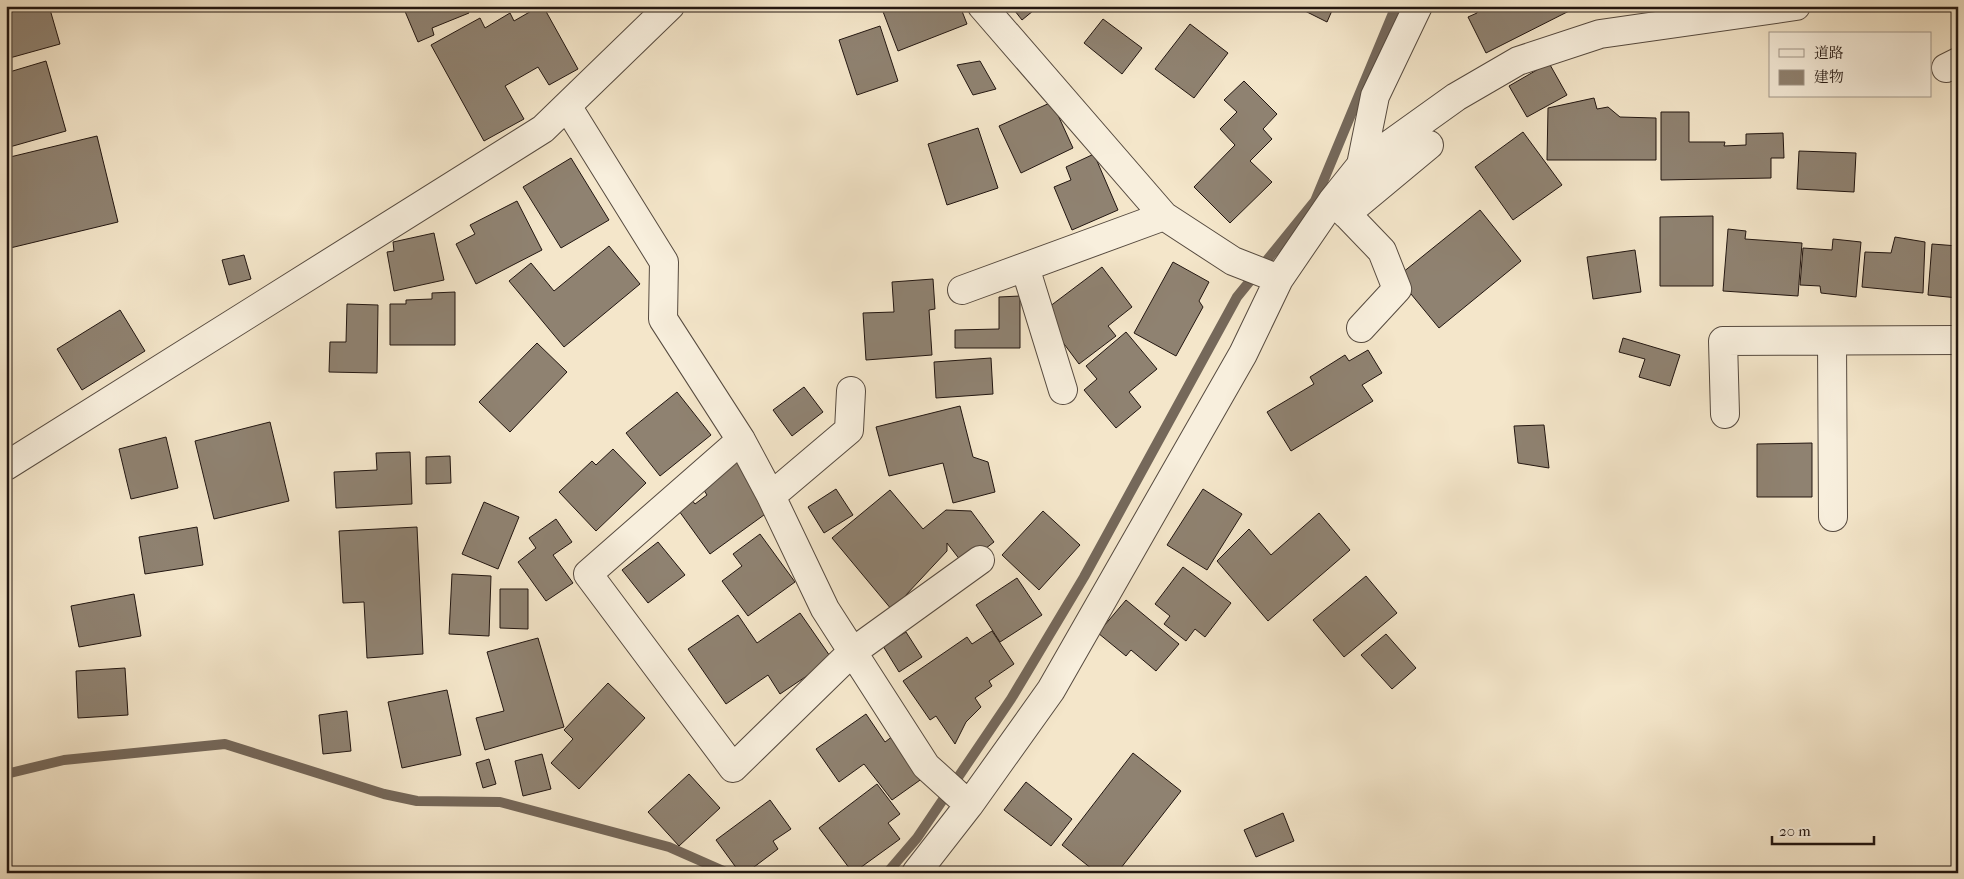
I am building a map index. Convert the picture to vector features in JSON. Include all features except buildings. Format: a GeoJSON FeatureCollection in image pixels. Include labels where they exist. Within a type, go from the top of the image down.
{"type":"FeatureCollection","features":[{"type":"Feature","properties":{"kind":"street"},"geometry":{"type":"LineString","coordinates":[[6,466],[543,129],[670,6]]}},
{"type":"Feature","properties":{"kind":"street"},"geometry":{"type":"LineString","coordinates":[[982,6],[1164,216],[1237,262],[1278,279]]}},
{"type":"Feature","properties":{"kind":"street"},"geometry":{"type":"LineString","coordinates":[[916,873],[1051,690],[1243,354],[1278,279],[1340,207],[1361,165],[1375,96],[1418,6]]}},
{"type":"Feature","properties":{"kind":"street"},"geometry":{"type":"LineString","coordinates":[[1361,165],[1456,97],[1518,61],[1600,34],[1796,6]]}},
{"type":"Feature","properties":{"kind":"street"},"geometry":{"type":"LineString","coordinates":[[567,106],[664,262],[663,319],[741,440],[772,496],[825,610],[851,653],[926,766],[968,804]]}},
{"type":"Feature","properties":{"kind":"street"},"geometry":{"type":"LineString","coordinates":[[1340,207],[1429,145]]}},
{"type":"Feature","properties":{"kind":"street"},"geometry":{"type":"LineString","coordinates":[[1340,207],[1382,251],[1397,289],[1361,328]]}},
{"type":"Feature","properties":{"kind":"street"},"geometry":{"type":"LineString","coordinates":[[962,290],[1164,216]]}},
{"type":"Feature","properties":{"kind":"street"},"geometry":{"type":"LineString","coordinates":[[1025,267],[1063,390]]}},
{"type":"Feature","properties":{"kind":"street"},"geometry":{"type":"LineString","coordinates":[[1832,340],[1832,517]]}},
{"type":"Feature","properties":{"kind":"street"},"geometry":{"type":"LineString","coordinates":[[1725,414],[1723,341],[1958,340]]}},
{"type":"Feature","properties":{"kind":"street"},"geometry":{"type":"LineString","coordinates":[[772,496],[849,430],[851,391]]}},
{"type":"Feature","properties":{"kind":"street"},"geometry":{"type":"LineString","coordinates":[[741,440],[588,574],[733,768],[851,653],[980,560]]}},
{"type":"Feature","properties":{"kind":"waterway"},"geometry":{"type":"LineString","coordinates":[[887,873],[917,838],[1011,699],[1084,577],[1237,297],[1315,201],[1396,6]]}},
{"type":"Feature","properties":{"kind":"waterway"},"geometry":{"type":"LineString","coordinates":[[6,774],[64,760],[225,744],[384,794],[417,801],[500,802],[669,847],[728,873]]}}]}
